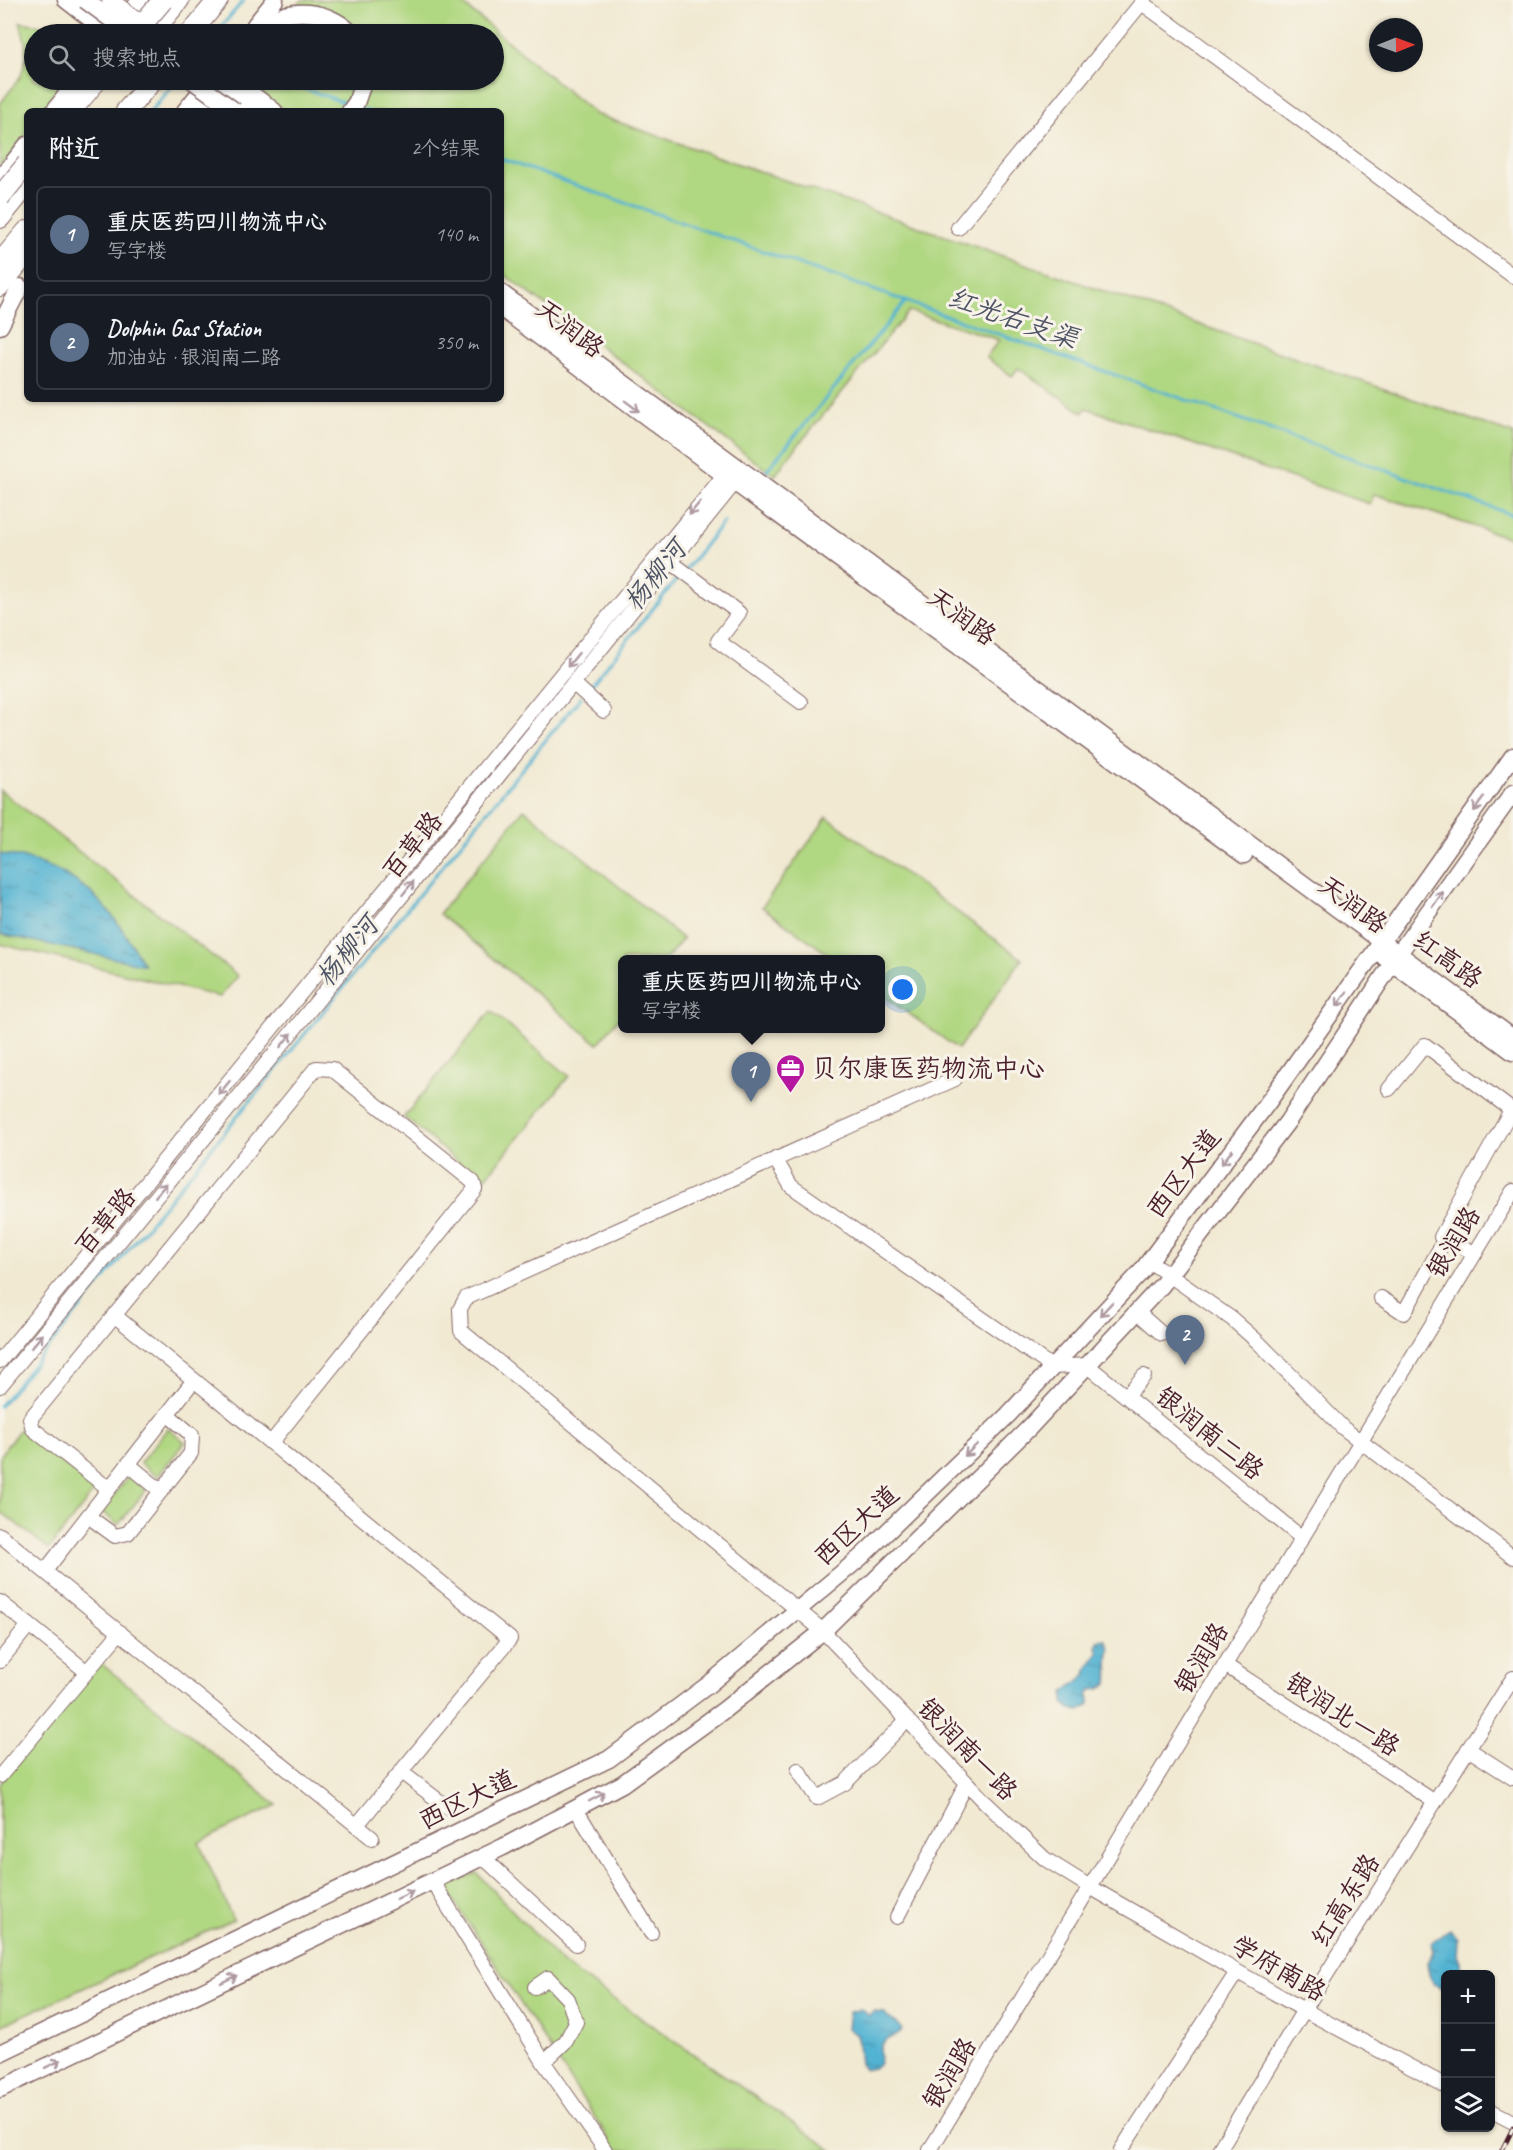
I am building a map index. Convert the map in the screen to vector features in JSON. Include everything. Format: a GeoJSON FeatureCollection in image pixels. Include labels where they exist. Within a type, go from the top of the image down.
{"type":"FeatureCollection","features":[{"type":"Feature","properties":{"kind":"highway"},"geometry":{"type":"LineString","coordinates":[[142,24],[163,0]]}},
{"type":"Feature","properties":{"kind":"highway"},"geometry":{"type":"LineString","coordinates":[[161,24],[179,0]]}},
{"type":"Feature","properties":{"kind":"highway"},"geometry":{"type":"LineString","coordinates":[[198,24],[218,0]]}},
{"type":"Feature","properties":{"kind":"highway"},"geometry":{"type":"LineString","coordinates":[[212,24],[232,0]]}},
{"type":"Feature","properties":{"kind":"highway"},"geometry":{"type":"LineString","coordinates":[[75,108],[97,90]]}},
{"type":"Feature","properties":{"kind":"highway"},"geometry":{"type":"LineString","coordinates":[[88,108],[100,90]]}},
{"type":"Feature","properties":{"kind":"highway"},"geometry":{"type":"LineString","coordinates":[[129,108],[144,90]]}},
{"type":"Feature","properties":{"kind":"highway"},"geometry":{"type":"LineString","coordinates":[[145,108],[160,90]]}},
{"type":"Feature","properties":{"kind":"highway"},"geometry":{"type":"LineString","coordinates":[[0,190],[24,168]]}},
{"type":"Feature","properties":{"kind":"highway"},"geometry":{"type":"LineString","coordinates":[[0,197],[24,169]]}},
{"type":"Feature","properties":{"kind":"highway"},"geometry":{"type":"LineString","coordinates":[[0,218],[24,189]]}},
{"type":"Feature","properties":{"kind":"highway"},"geometry":{"type":"LineString","coordinates":[[0,263],[24,235]]}},
{"type":"Feature","properties":{"kind":"highway"},"geometry":{"type":"LineString","coordinates":[[0,286],[24,257]]}},
{"type":"Feature","properties":{"kind":"main road"},"geometry":{"type":"LineString","coordinates":[[66,0],[98,24]]}},
{"type":"Feature","properties":{"kind":"main road"},"geometry":{"type":"LineString","coordinates":[[85,0],[119,24]]}},
{"type":"Feature","properties":{"kind":"main road"},"geometry":{"type":"LineString","coordinates":[[110,0],[140,24]]}},
{"type":"Feature","properties":{"kind":"main road"},"geometry":{"type":"LineString","coordinates":[[120,24],[140,0]]}},
{"type":"Feature","properties":{"kind":"main road"},"geometry":{"type":"LineString","coordinates":[[255,24],[275,0]]}},
{"type":"Feature","properties":{"kind":"main road"},"geometry":{"type":"LineString","coordinates":[[266,24],[288,15],[305,13],[331,18],[339,24]]}},
{"type":"Feature","properties":{"kind":"main road"},"geometry":{"type":"LineString","coordinates":[[56,108],[70,90]]}},
{"type":"Feature","properties":{"kind":"main road"},"geometry":{"type":"LineString","coordinates":[[186,108],[194,90]]}},
{"type":"Feature","properties":{"kind":"main road"},"geometry":{"type":"LineString","coordinates":[[198,90],[216,108]]}},
{"type":"Feature","properties":{"kind":"main road"},"geometry":{"type":"LineString","coordinates":[[200,90],[230,108]]}},
{"type":"Feature","properties":{"kind":"main road"},"geometry":{"type":"LineString","coordinates":[[226,90],[250,108]]}},
{"type":"Feature","properties":{"kind":"main road"},"geometry":{"type":"LineString","coordinates":[[246,90],[270,108]]}},
{"type":"Feature","properties":{"kind":"main road"},"geometry":{"type":"LineString","coordinates":[[351,108],[360,90]]}},
{"type":"Feature","properties":{"kind":"main road"},"geometry":{"type":"LineString","coordinates":[[0,179],[24,149]]}},
{"type":"Feature","properties":{"kind":"main road"},"geometry":{"type":"LineString","coordinates":[[0,310],[23,283]]}},
{"type":"Feature","properties":{"kind":"main road"},"geometry":{"type":"LineString","coordinates":[[0,326],[23,283]]}},
{"type":"Feature","properties":{"kind":"main road","name":"天润路"},"geometry":{"type":"LineString","coordinates":[[504,295],[734,473]]}},
{"type":"Feature","properties":{"kind":"main road","name":"天润路"},"geometry":{"type":"LineString","coordinates":[[504,310],[734,473],[1379,947]]}},
{"type":"Feature","properties":{"kind":"main road","name":"西区大道"},"geometry":{"type":"LineString","coordinates":[[0,2053],[609,1759],[708,1685],[861,1557],[1008,1415],[1152,1257],[1269,1101],[1513,756]]}},
{"type":"Feature","properties":{"kind":"main road","name":"西区大道"},"geometry":{"type":"LineString","coordinates":[[0,2089],[433,1882],[622,1784],[724,1710],[823,1631],[1028,1429],[1172,1272],[1288,1121],[1396,959],[1513,793]]}},
{"type":"Feature","properties":{"kind":"main road","name":"红高路"},"geometry":{"type":"LineString","coordinates":[[1379,947],[1493,1030],[1513,1052]]}},
{"type":"Feature","properties":{"kind":"main road"},"geometry":{"type":"LineString","coordinates":[[1493,1030],[1513,1059]]}},
{"type":"Feature","properties":{"kind":"main road","name":"红高路"},"geometry":{"type":"LineString","coordinates":[[1493,1030],[1513,1037]]}},
{"type":"Feature","properties":{"kind":"street"},"geometry":{"type":"LineString","coordinates":[[958,228],[1143,2],[1513,276]]}},
{"type":"Feature","properties":{"kind":"street","name":"百草路"},"geometry":{"type":"LineString","coordinates":[[0,1386],[679,568],[734,473]]}},
{"type":"Feature","properties":{"kind":"street","name":"百草路"},"geometry":{"type":"LineString","coordinates":[[0,1360],[423,844],[734,473]]}},
{"type":"Feature","properties":{"kind":"street"},"geometry":{"type":"LineString","coordinates":[[679,568],[740,613],[718,641],[801,702]]}},
{"type":"Feature","properties":{"kind":"street"},"geometry":{"type":"LineString","coordinates":[[580,690],[604,711]]}},
{"type":"Feature","properties":{"kind":"street"},"geometry":{"type":"LineString","coordinates":[[1389,1089],[1425,1045],[1509,1108],[1510,1112],[1441,1237],[1475,1253]]}},
{"type":"Feature","properties":{"kind":"street"},"geometry":{"type":"LineString","coordinates":[[109,1489],[33,1428],[30,1419],[316,1068],[332,1069],[473,1182],[475,1189],[271,1443]]}},
{"type":"Feature","properties":{"kind":"street"},"geometry":{"type":"LineString","coordinates":[[955,1079],[777,1158],[777,1162],[791,1186],[1052,1367],[1088,1365]]}},
{"type":"Feature","properties":{"kind":"street","name":"银润南一路"},"geometry":{"type":"LineString","coordinates":[[777,1158],[466,1298],[460,1308],[461,1331],[823,1631],[967,1783],[1045,1859],[1090,1887]]}},
{"type":"Feature","properties":{"kind":"street","name":"银润路"},"geometry":{"type":"LineString","coordinates":[[930,2144],[1090,1887],[1513,1191]]}},
{"type":"Feature","properties":{"kind":"street"},"geometry":{"type":"LineString","coordinates":[[1381,1298],[1404,1313],[1445,1239]]}},
{"type":"Feature","properties":{"kind":"street"},"geometry":{"type":"LineString","coordinates":[[1152,1257],[1258,1342],[1343,1428],[1513,1557]]}},
{"type":"Feature","properties":{"kind":"street"},"geometry":{"type":"LineString","coordinates":[[1137,1312],[1162,1334]]}},
{"type":"Feature","properties":{"kind":"street"},"geometry":{"type":"LineString","coordinates":[[114,1316],[510,1639],[357,1826]]}},
{"type":"Feature","properties":{"kind":"street","name":"银润南二路"},"geometry":{"type":"LineString","coordinates":[[1088,1365],[1302,1538]]}},
{"type":"Feature","properties":{"kind":"street"},"geometry":{"type":"LineString","coordinates":[[1126,1396],[1144,1376]]}},
{"type":"Feature","properties":{"kind":"street"},"geometry":{"type":"LineString","coordinates":[[45,1571],[194,1380]]}},
{"type":"Feature","properties":{"kind":"street"},"geometry":{"type":"LineString","coordinates":[[88,1516],[115,1536],[128,1533],[191,1453],[192,1435],[167,1414]]}},
{"type":"Feature","properties":{"kind":"street"},"geometry":{"type":"LineString","coordinates":[[128,1464],[161,1491]]}},
{"type":"Feature","properties":{"kind":"street"},"geometry":{"type":"LineString","coordinates":[[0,1535],[372,1838]]}},
{"type":"Feature","properties":{"kind":"street"},"geometry":{"type":"LineString","coordinates":[[0,1602],[87,1672]]}},
{"type":"Feature","properties":{"kind":"street"},"geometry":{"type":"LineString","coordinates":[[0,1661],[29,1625]]}},
{"type":"Feature","properties":{"kind":"street"},"geometry":{"type":"LineString","coordinates":[[0,1776],[120,1632]]}},
{"type":"Feature","properties":{"kind":"street","name":"银润北一路"},"geometry":{"type":"LineString","coordinates":[[1225,1665],[1435,1802]]}},
{"type":"Feature","properties":{"kind":"street","name":"红高东路"},"geometry":{"type":"LineString","coordinates":[[1220,2150],[1304,2010],[1513,1678]]}},
{"type":"Feature","properties":{"kind":"street"},"geometry":{"type":"LineString","coordinates":[[798,1770],[818,1798],[845,1783],[907,1720]]}},
{"type":"Feature","properties":{"kind":"street"},"geometry":{"type":"LineString","coordinates":[[1468,1749],[1513,1778]]}},
{"type":"Feature","properties":{"kind":"street"},"geometry":{"type":"LineString","coordinates":[[401,1772],[447,1808]]}},
{"type":"Feature","properties":{"kind":"street"},"geometry":{"type":"LineString","coordinates":[[897,1917],[967,1783]]}},
{"type":"Feature","properties":{"kind":"street"},"geometry":{"type":"LineString","coordinates":[[576,1809],[651,1933]]}},
{"type":"Feature","properties":{"kind":"street"},"geometry":{"type":"LineString","coordinates":[[483,1857],[576,1944]]}},
{"type":"Feature","properties":{"kind":"street"},"geometry":{"type":"LineString","coordinates":[[433,1882],[544,2062],[605,2150]]}},
{"type":"Feature","properties":{"kind":"street","name":"学府南路"},"geometry":{"type":"LineString","coordinates":[[1090,1887],[1304,2010],[1441,2083]]}},
{"type":"Feature","properties":{"kind":"street"},"geometry":{"type":"LineString","coordinates":[[1121,2150],[1237,1972]]}},
{"type":"Feature","properties":{"kind":"street"},"geometry":{"type":"LineString","coordinates":[[534,1988],[548,1978],[568,1999],[576,2022],[566,2041],[544,2062]]}},
{"type":"Feature","properties":{"kind":"street"},"geometry":{"type":"LineString","coordinates":[[1495,2112],[1513,2122]]}},
{"type":"Feature","properties":{"kind":"green space"},"geometry":{"type":"Polygon","coordinates":[[[302,0],[458,0],[487,24],[281,24],[302,0]]]}},
{"type":"Feature","properties":{"kind":"green space"},"geometry":{"type":"Polygon","coordinates":[[[20,22],[32,24],[24,24],[24,37],[20,22]]]}},
{"type":"Feature","properties":{"kind":"green space"},"geometry":{"type":"Polygon","coordinates":[[[504,38],[595,114],[1513,434],[1513,539],[1374,494],[1370,504],[1086,408],[1083,413],[1018,368],[1012,376],[986,357],[999,340],[909,311],[775,476],[504,274],[504,108],[281,108],[262,94],[261,90],[504,90],[504,38]]]}},
{"type":"Feature","properties":{"kind":"green space"},"geometry":{"type":"Polygon","coordinates":[[[24,65],[24,90],[65,90],[50,108],[24,108],[24,139],[0,168],[0,104],[21,76],[24,65]]]}},
{"type":"Feature","properties":{"kind":"green space"},"geometry":{"type":"Polygon","coordinates":[[[0,790],[238,976],[220,997],[0,944],[0,790]]]}},
{"type":"Feature","properties":{"kind":"green space"},"geometry":{"type":"Polygon","coordinates":[[[524,809],[683,939],[669,955],[618,955],[618,1019],[598,1044],[439,914],[524,809]]]}},
{"type":"Feature","properties":{"kind":"green space"},"geometry":{"type":"Polygon","coordinates":[[[827,817],[1022,959],[958,1049],[885,997],[885,955],[829,955],[762,907],[827,817]]]}},
{"type":"Feature","properties":{"kind":"green space"},"geometry":{"type":"Polygon","coordinates":[[[491,1011],[569,1076],[482,1182],[404,1117],[491,1011]]]}},
{"type":"Feature","properties":{"kind":"green space"},"geometry":{"type":"Polygon","coordinates":[[[168,1428],[185,1442],[157,1477],[140,1463],[168,1428]]]}},
{"type":"Feature","properties":{"kind":"green space"},"geometry":{"type":"Polygon","coordinates":[[[20,1429],[96,1489],[49,1549],[0,1511],[0,1455],[20,1429]]]}},
{"type":"Feature","properties":{"kind":"green space"},"geometry":{"type":"Polygon","coordinates":[[[129,1476],[146,1490],[118,1525],[101,1511],[129,1476]]]}},
{"type":"Feature","properties":{"kind":"green space"},"geometry":{"type":"Polygon","coordinates":[[[99,1662],[277,1805],[199,1842],[233,1920],[0,2026],[0,1784],[99,1662]]]}},
{"type":"Feature","properties":{"kind":"green space"},"geometry":{"type":"Polygon","coordinates":[[[477,1873],[563,1964],[832,2150],[616,2150],[445,1887],[477,1873]]]}},
{"type":"Feature","properties":{"kind":"water"},"geometry":{"type":"Polygon","coordinates":[[[0,854],[18,856],[40,863],[63,873],[92,893],[114,918],[144,965],[0,934],[0,854]]]}},
{"type":"Feature","properties":{"kind":"water"},"geometry":{"type":"Polygon","coordinates":[[[1106,1640],[1110,1649],[1108,1683],[1100,1689],[1091,1690],[1088,1696],[1090,1704],[1080,1711],[1070,1709],[1064,1703],[1064,1692],[1086,1675],[1088,1667],[1099,1652],[1098,1641],[1106,1640]]]}},
{"type":"Feature","properties":{"kind":"water"},"geometry":{"type":"Polygon","coordinates":[[[1449,1929],[1458,1938],[1457,1955],[1462,1968],[1468,1970],[1441,1970],[1441,1987],[1436,1985],[1431,1980],[1427,1963],[1434,1953],[1432,1943],[1449,1929]]]}},
{"type":"Feature","properties":{"kind":"water"},"geometry":{"type":"Polygon","coordinates":[[[861,2009],[869,2016],[873,2012],[885,2013],[902,2030],[882,2045],[879,2063],[873,2068],[865,2069],[860,2064],[857,2035],[847,2028],[849,2012],[861,2009]]]}},
{"type":"Feature","properties":{"kind":"waterway"},"geometry":{"type":"LineString","coordinates":[[224,24],[244,0]]}},
{"type":"Feature","properties":{"kind":"waterway"},"geometry":{"type":"LineString","coordinates":[[154,108],[169,90]]}},
{"type":"Feature","properties":{"kind":"waterway","name":"红光右支渠"},"geometry":{"type":"LineString","coordinates":[[308,90],[349,104]]}},
{"type":"Feature","properties":{"kind":"waterway","name":"红光右支渠"},"geometry":{"type":"LineString","coordinates":[[504,160],[1513,515]]}},
{"type":"Feature","properties":{"kind":"waterway","name":"杨柳河"},"geometry":{"type":"LineString","coordinates":[[766,471],[906,301]]}},
{"type":"Feature","properties":{"kind":"waterway","name":"杨柳河"},"geometry":{"type":"LineString","coordinates":[[686,569],[724,521]]}},
{"type":"Feature","properties":{"kind":"waterway","name":"杨柳河"},"geometry":{"type":"LineString","coordinates":[[587,690],[681,574]]}},
{"type":"Feature","properties":{"kind":"waterway","name":"杨柳河"},"geometry":{"type":"LineString","coordinates":[[0,1406],[581,697]]}},
{"type":"Feature","properties":{"kind":"railway"},"geometry":{"type":"LineString","coordinates":[[1502,2150],[1513,2128]]}},
{"type":"Feature","properties":{"kind":"place","name":"贝尔康医药物流中心"},"geometry":{"type":"Point","coordinates":[790,1094]}},
{"type":"Feature","properties":{"kind":"place","name":"重庆医药四川物流中心"},"geometry":{"type":"Point","coordinates":[751,1102]}},
{"type":"Feature","properties":{"kind":"place","name":"Dolphin Gas Station"},"geometry":{"type":"Point","coordinates":[1185,1365]}}]}
